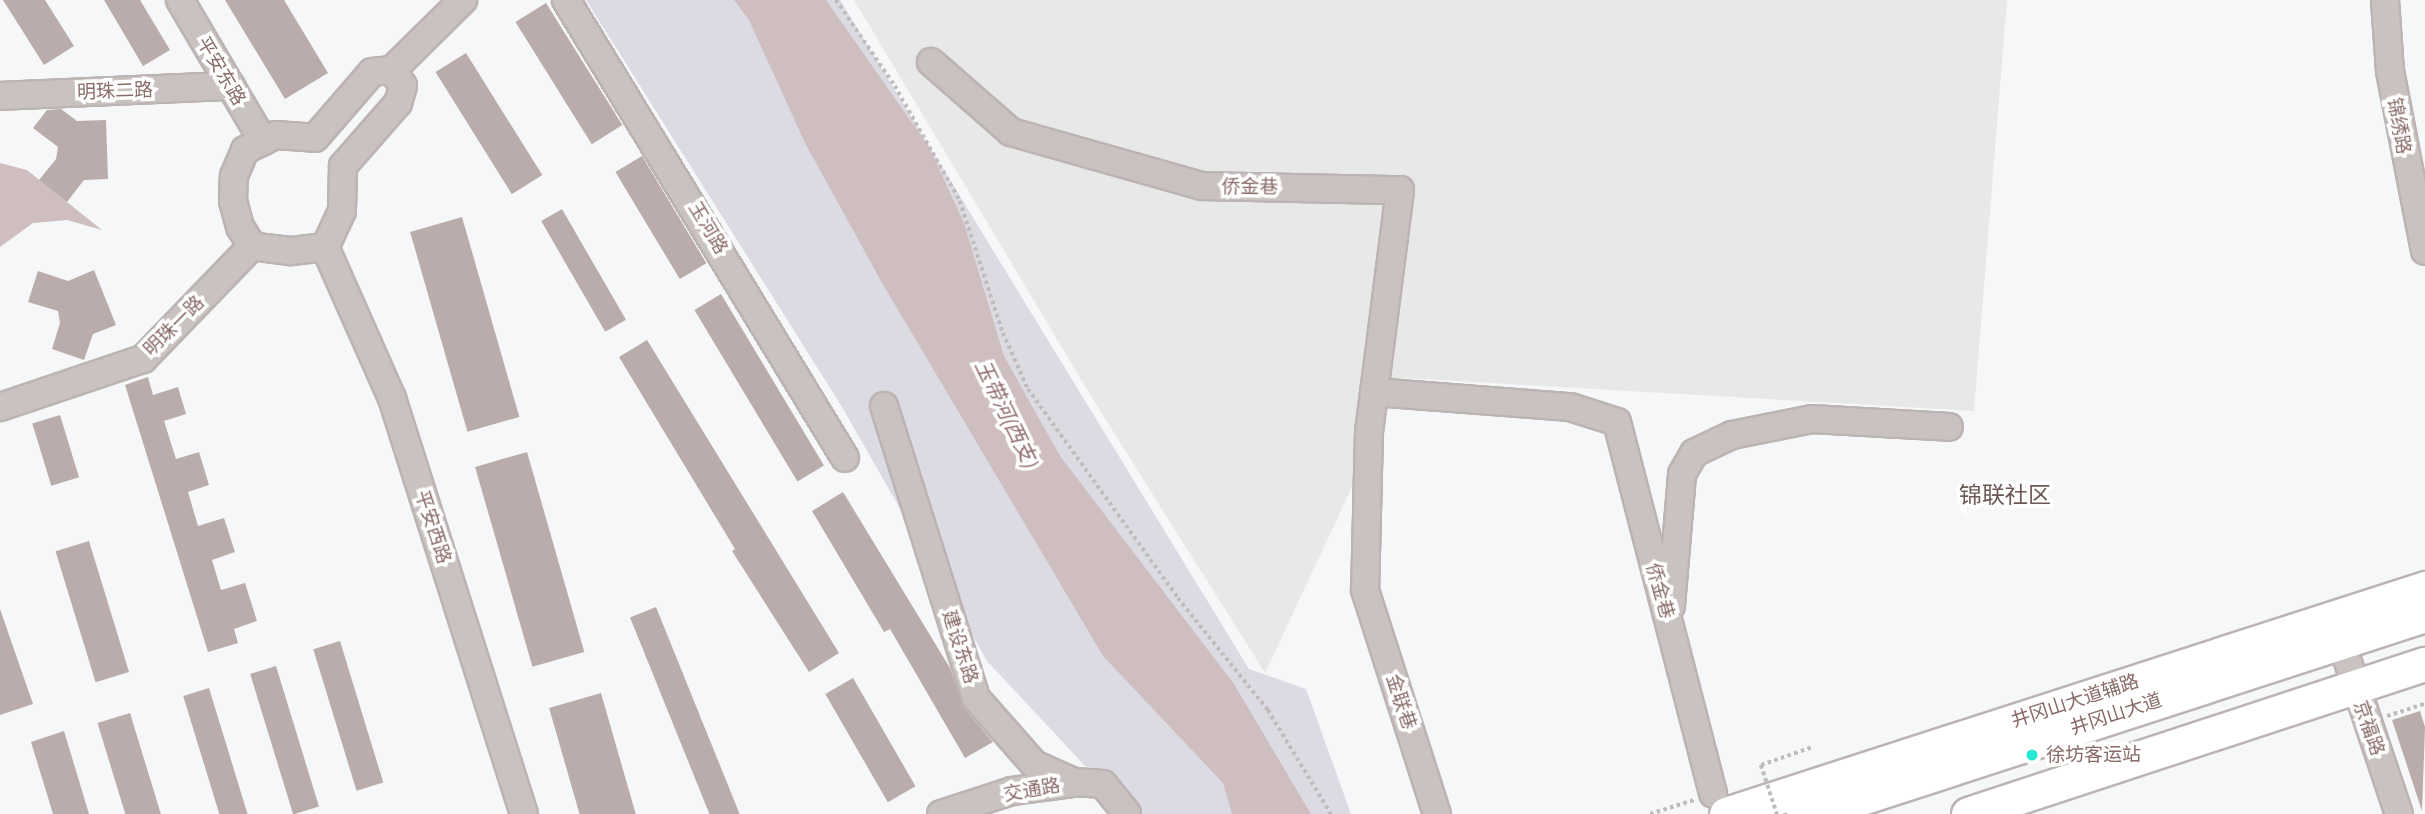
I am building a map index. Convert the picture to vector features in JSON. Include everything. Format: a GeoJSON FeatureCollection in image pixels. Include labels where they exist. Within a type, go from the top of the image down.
{"type":"FeatureCollection","features":[{"type":"Feature","properties":{"kind":"highway","name":"井冈山大道"},"geometry":{"type":"LineString","coordinates":[[1806,814],[2347,661],[2425,613]]}},
{"type":"Feature","properties":{"kind":"highway","name":"井冈山大道"},"geometry":{"type":"LineString","coordinates":[[1849,814],[2347,661],[2425,629]]}},
{"type":"Feature","properties":{"kind":"main road","name":"井冈山大道辅路"},"geometry":{"type":"LineString","coordinates":[[1719,804],[2425,588]]}},
{"type":"Feature","properties":{"kind":"main road"},"geometry":{"type":"LineString","coordinates":[[1968,814],[2347,661],[2425,664]]}},
{"type":"Feature","properties":{"kind":"street","name":"平安东路"},"geometry":{"type":"LineString","coordinates":[[180,0],[263,141]]}},
{"type":"Feature","properties":{"kind":"street"},"geometry":{"type":"LineString","coordinates":[[392,70],[403,86],[398,103],[343,166],[342,211],[324,247],[290,251],[252,246],[240,227],[233,201],[234,176],[245,150],[276,135],[315,138],[372,72],[392,70],[463,0]]}},
{"type":"Feature","properties":{"kind":"street","name":"玉河路"},"geometry":{"type":"LineString","coordinates":[[566,0],[845,458]]}},
{"type":"Feature","properties":{"kind":"street","name":"锦绣路"},"geometry":{"type":"LineString","coordinates":[[2385,0],[2390,71],[2425,251]]}},
{"type":"Feature","properties":{"kind":"street","name":"侨金巷"},"geometry":{"type":"LineString","coordinates":[[931,62],[1011,132],[1202,186],[1400,190],[1374,392],[1365,590]]}},
{"type":"Feature","properties":{"kind":"street","name":"明珠二路"},"geometry":{"type":"LineString","coordinates":[[0,96],[231,86]]}},
{"type":"Feature","properties":{"kind":"street","name":"明珠一路"},"geometry":{"type":"LineString","coordinates":[[0,407],[143,359],[252,246]]}},
{"type":"Feature","properties":{"kind":"street","name":"平安西路"},"geometry":{"type":"LineString","coordinates":[[324,247],[392,398],[524,814]]}},
{"type":"Feature","properties":{"kind":"street","name":"侨金巷"},"geometry":{"type":"LineString","coordinates":[[1374,392],[1570,407],[1617,422],[1669,625],[1719,804]]}},
{"type":"Feature","properties":{"kind":"street","name":"建设东路"},"geometry":{"type":"LineString","coordinates":[[884,406],[976,698],[1034,764],[1083,782],[1103,784],[1127,814]]}},
{"type":"Feature","properties":{"kind":"street"},"geometry":{"type":"LineString","coordinates":[[1669,625],[1682,474],[1694,453],[1732,435],[1812,419],[1949,427]]}},
{"type":"Feature","properties":{"kind":"street","name":"金联巷"},"geometry":{"type":"LineString","coordinates":[[1365,590],[1437,814]]}},
{"type":"Feature","properties":{"kind":"street","name":"京福路"},"geometry":{"type":"LineString","coordinates":[[2347,661],[2399,814]]}},
{"type":"Feature","properties":{"kind":"street","name":"交通路"},"geometry":{"type":"LineString","coordinates":[[941,814],[1012,791],[1083,782]]}},
{"type":"Feature","properties":{"kind":"path"},"geometry":{"type":"LineString","coordinates":[[836,0],[895,86],[960,201],[1003,333],[1028,389],[1170,587],[1268,710],[1331,814]]}},
{"type":"Feature","properties":{"kind":"path"},"geometry":{"type":"LineString","coordinates":[[2368,723],[2425,704]]}},
{"type":"Feature","properties":{"kind":"path"},"geometry":{"type":"LineString","coordinates":[[1777,814],[1761,765],[1812,747]]}},
{"type":"Feature","properties":{"kind":"shaded area"},"geometry":{"type":"Polygon","coordinates":[[[586,0],[840,0],[1249,669],[1306,689],[1351,814],[1130,814],[987,661],[842,407],[586,0]]]}},
{"type":"Feature","properties":{"kind":"shaded area"},"geometry":{"type":"Polygon","coordinates":[[[854,0],[2007,0],[1974,411],[1403,378],[1265,673],[1094,401],[854,0]]]}},
{"type":"Feature","properties":{"kind":"water","name":"玉带河(西支)"},"geometry":{"type":"Polygon","coordinates":[[[734,0],[826,0],[929,147],[964,223],[1004,356],[1060,456],[1234,684],[1311,814],[1232,814],[1223,783],[1103,656],[881,281],[805,143],[749,20],[734,0]]]}},
{"type":"Feature","properties":{"kind":"water"},"geometry":{"type":"Polygon","coordinates":[[[0,163],[27,170],[102,230],[67,220],[33,223],[0,247],[0,163]]]}},
{"type":"Feature","properties":{"kind":"building"},"geometry":{"type":"Polygon","coordinates":[[[3,0],[45,0],[74,46],[44,65],[3,0]]]}},
{"type":"Feature","properties":{"kind":"building"},"geometry":{"type":"Polygon","coordinates":[[[104,0],[140,0],[170,50],[143,66],[104,0]]]}},
{"type":"Feature","properties":{"kind":"building"},"geometry":{"type":"Polygon","coordinates":[[[225,0],[284,0],[328,73],[285,99],[225,0]]]}},
{"type":"Feature","properties":{"kind":"building"},"geometry":{"type":"Polygon","coordinates":[[[546,3],[622,125],[592,144],[515,22],[546,3]]]}},
{"type":"Feature","properties":{"kind":"building"},"geometry":{"type":"Polygon","coordinates":[[[466,53],[542,175],[512,194],[435,72],[466,53]]]}},
{"type":"Feature","properties":{"kind":"building"},"geometry":{"type":"Polygon","coordinates":[[[61,109],[77,121],[106,120],[108,179],[84,180],[67,202],[39,180],[56,159],[58,147],[33,128],[47,110],[61,109]]]}},
{"type":"Feature","properties":{"kind":"building"},"geometry":{"type":"Polygon","coordinates":[[[642,156],[706,263],[680,279],[615,172],[642,156]]]}},
{"type":"Feature","properties":{"kind":"building"},"geometry":{"type":"Polygon","coordinates":[[[562,209],[626,320],[605,332],[541,221],[562,209]]]}},
{"type":"Feature","properties":{"kind":"building"},"geometry":{"type":"Polygon","coordinates":[[[462,217],[519,417],[467,432],[410,232],[462,217]]]}},
{"type":"Feature","properties":{"kind":"building"},"geometry":{"type":"Polygon","coordinates":[[[94,270],[116,325],[93,334],[84,360],[52,349],[60,323],[58,311],[28,302],[38,271],[68,281],[94,270]]]}},
{"type":"Feature","properties":{"kind":"building"},"geometry":{"type":"Polygon","coordinates":[[[721,294],[824,465],[797,481],[694,310],[721,294]]]}},
{"type":"Feature","properties":{"kind":"building"},"geometry":{"type":"Polygon","coordinates":[[[647,340],[839,653],[809,672],[732,551],[735,549],[619,357],[647,340]]]}},
{"type":"Feature","properties":{"kind":"building"},"geometry":{"type":"Polygon","coordinates":[[[148,377],[153,395],[178,387],[186,414],[164,421],[176,459],[199,452],[209,485],[188,492],[198,526],[224,518],[235,552],[212,560],[221,590],[245,583],[257,621],[234,629],[238,643],[208,652],[125,385],[148,377]]]}},
{"type":"Feature","properties":{"kind":"building"},"geometry":{"type":"Polygon","coordinates":[[[60,415],[79,477],[51,486],[32,423],[60,415]]]}},
{"type":"Feature","properties":{"kind":"building"},"geometry":{"type":"Polygon","coordinates":[[[527,452],[584,652],[532,667],[475,467],[527,452]]]}},
{"type":"Feature","properties":{"kind":"building"},"geometry":{"type":"Polygon","coordinates":[[[843,492],[950,668],[964,708],[993,742],[965,758],[890,629],[884,632],[812,511],[843,492]]]}},
{"type":"Feature","properties":{"kind":"building"},"geometry":{"type":"Polygon","coordinates":[[[89,541],[129,672],[96,682],[56,551],[89,541]]]}},
{"type":"Feature","properties":{"kind":"building"},"geometry":{"type":"Polygon","coordinates":[[[656,607],[740,814],[709,814],[630,617],[656,607]]]}},
{"type":"Feature","properties":{"kind":"building"},"geometry":{"type":"Polygon","coordinates":[[[0,609],[33,704],[0,715],[0,609]]]}},
{"type":"Feature","properties":{"kind":"building"},"geometry":{"type":"Polygon","coordinates":[[[340,641],[383,783],[356,791],[313,649],[340,641]]]}},
{"type":"Feature","properties":{"kind":"building"},"geometry":{"type":"Polygon","coordinates":[[[276,666],[319,807],[293,814],[250,674],[276,666]]]}},
{"type":"Feature","properties":{"kind":"building"},"geometry":{"type":"Polygon","coordinates":[[[853,678],[916,786],[888,802],[825,694],[853,678]]]}},
{"type":"Feature","properties":{"kind":"building"},"geometry":{"type":"Polygon","coordinates":[[[209,688],[248,814],[219,814],[183,696],[209,688]]]}},
{"type":"Feature","properties":{"kind":"building"},"geometry":{"type":"Polygon","coordinates":[[[601,693],[636,814],[580,814],[549,708],[601,693]]]}},
{"type":"Feature","properties":{"kind":"building"},"geometry":{"type":"Polygon","coordinates":[[[2420,711],[2425,727],[2422,811],[2392,720],[2420,711]]]}},
{"type":"Feature","properties":{"kind":"building"},"geometry":{"type":"Polygon","coordinates":[[[130,713],[161,814],[125,814],[97,723],[130,713]]]}},
{"type":"Feature","properties":{"kind":"building"},"geometry":{"type":"Polygon","coordinates":[[[64,731],[89,814],[53,814],[31,742],[64,731]]]}},
{"type":"Feature","properties":{"kind":"place","name":"徐坊客运站"},"geometry":{"type":"Point","coordinates":[2032,755]}},
{"type":"Feature","properties":{"kind":"district","name":"锦联社区"},"geometry":{"type":"Point","coordinates":[2005,495]}}]}
